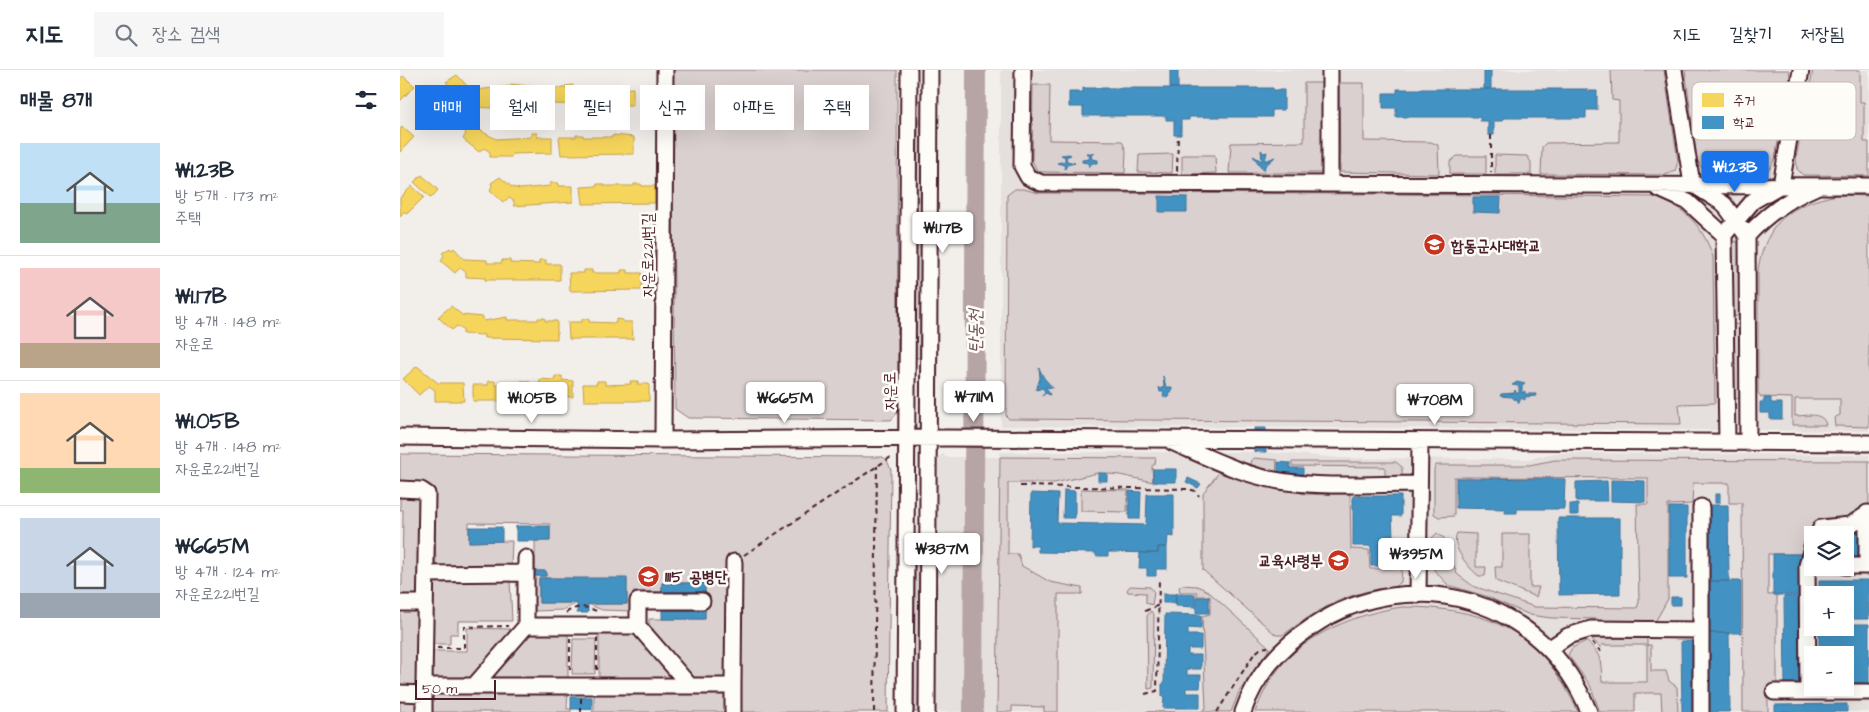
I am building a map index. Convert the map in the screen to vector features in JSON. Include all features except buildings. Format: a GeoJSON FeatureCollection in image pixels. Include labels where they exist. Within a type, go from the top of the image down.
{"type":"FeatureCollection","features":[{"type":"Feature","properties":{"kind":"street","name":"자운로221번길"},"geometry":{"type":"LineString","coordinates":[[663,440],[665,70]]}},
{"type":"Feature","properties":{"kind":"street","name":"자운로"},"geometry":{"type":"LineString","coordinates":[[905,712],[909,70]]}},
{"type":"Feature","properties":{"kind":"street"},"geometry":{"type":"LineString","coordinates":[[926,712],[930,70]]}},
{"type":"Feature","properties":{"kind":"street"},"geometry":{"type":"LineString","coordinates":[[1023,70],[1021,158],[1024,172],[1033,181],[1041,183],[1869,186]]}},
{"type":"Feature","properties":{"kind":"street"},"geometry":{"type":"LineString","coordinates":[[1330,70],[1330,184]]}},
{"type":"Feature","properties":{"kind":"street"},"geometry":{"type":"LineString","coordinates":[[1674,70],[1692,184]]}},
{"type":"Feature","properties":{"kind":"street"},"geometry":{"type":"LineString","coordinates":[[1781,185],[1789,140]]}},
{"type":"Feature","properties":{"kind":"street"},"geometry":{"type":"LineString","coordinates":[[1692,184],[1718,198],[1736,219],[1747,236],[1748,443]]}},
{"type":"Feature","properties":{"kind":"street"},"geometry":{"type":"LineString","coordinates":[[1645,185],[1667,191],[1688,202],[1724,235]]}},
{"type":"Feature","properties":{"kind":"street"},"geometry":{"type":"LineString","coordinates":[[1727,442],[1724,235],[1736,219],[1761,195],[1781,185]]}},
{"type":"Feature","properties":{"kind":"street"},"geometry":{"type":"LineString","coordinates":[[1747,236],[1761,221],[1789,201],[1820,185]]}},
{"type":"Feature","properties":{"kind":"street"},"geometry":{"type":"LineString","coordinates":[[400,437],[663,440],[1001,438],[1869,443]]}},
{"type":"Feature","properties":{"kind":"street"},"geometry":{"type":"LineString","coordinates":[[1166,439],[1232,468],[1279,481],[1419,484]]}},
{"type":"Feature","properties":{"kind":"street"},"geometry":{"type":"LineString","coordinates":[[1418,595],[1420,441]]}},
{"type":"Feature","properties":{"kind":"street"},"geometry":{"type":"LineString","coordinates":[[400,489],[421,490],[427,494],[424,712]]}},
{"type":"Feature","properties":{"kind":"street"},"geometry":{"type":"LineString","coordinates":[[1701,507],[1702,712]]}},
{"type":"Feature","properties":{"kind":"street"},"geometry":{"type":"LineString","coordinates":[[1840,526],[1850,525],[1868,513]]}},
{"type":"Feature","properties":{"kind":"street"},"geometry":{"type":"LineString","coordinates":[[1854,566],[1868,566],[1868,513]]}},
{"type":"Feature","properties":{"kind":"street"},"geometry":{"type":"LineString","coordinates":[[733,712],[734,562]]}},
{"type":"Feature","properties":{"kind":"street"},"geometry":{"type":"LineString","coordinates":[[426,574],[526,565],[526,626],[474,686]]}},
{"type":"Feature","properties":{"kind":"street"},"geometry":{"type":"LineString","coordinates":[[1809,646],[1810,576]]}},
{"type":"Feature","properties":{"kind":"street"},"geometry":{"type":"LineString","coordinates":[[1242,712],[1258,678],[1272,659],[1326,617],[1368,601],[1390,596],[1418,595],[1454,599],[1481,605],[1518,623],[1550,648],[1569,671],[1589,712]]}},
{"type":"Feature","properties":{"kind":"street"},"geometry":{"type":"LineString","coordinates":[[638,626],[638,601],[702,601]]}},
{"type":"Feature","properties":{"kind":"street"},"geometry":{"type":"LineString","coordinates":[[400,603],[425,603]]}},
{"type":"Feature","properties":{"kind":"street"},"geometry":{"type":"LineString","coordinates":[[526,626],[566,621],[599,620],[638,626],[690,686]]}},
{"type":"Feature","properties":{"kind":"street"},"geometry":{"type":"LineString","coordinates":[[1550,648],[1568,636],[1591,629],[1701,630]]}},
{"type":"Feature","properties":{"kind":"street"},"geometry":{"type":"LineString","coordinates":[[400,693],[474,686],[733,686]]}},
{"type":"Feature","properties":{"kind":"street"},"geometry":{"type":"LineString","coordinates":[[1774,692],[1804,692]]}},
{"type":"Feature","properties":{"kind":"street"},"geometry":{"type":"LineString","coordinates":[[1854,692],[1869,692]]}},
{"type":"Feature","properties":{"kind":"path"},"geometry":{"type":"LineString","coordinates":[[1177,176],[1178,135]]}},
{"type":"Feature","properties":{"kind":"path"},"geometry":{"type":"LineString","coordinates":[[1491,136],[1491,176]]}},
{"type":"Feature","properties":{"kind":"path"},"geometry":{"type":"LineString","coordinates":[[734,562],[891,457]]}},
{"type":"Feature","properties":{"kind":"path"},"geometry":{"type":"LineString","coordinates":[[874,712],[877,466]]}},
{"type":"Feature","properties":{"kind":"path"},"geometry":{"type":"LineString","coordinates":[[1020,486],[1188,489],[1196,491],[1199,496]]}},
{"type":"Feature","properties":{"kind":"path"},"geometry":{"type":"LineString","coordinates":[[1145,694],[1154,694],[1157,691],[1159,578]]}},
{"type":"Feature","properties":{"kind":"path"},"geometry":{"type":"LineString","coordinates":[[570,686],[566,621],[570,610],[582,605],[599,620],[597,686]]}},
{"type":"Feature","properties":{"kind":"path"},"geometry":{"type":"LineString","coordinates":[[1145,611],[1159,605]]}},
{"type":"Feature","properties":{"kind":"path"},"geometry":{"type":"LineString","coordinates":[[424,648],[464,648],[464,626],[526,626]]}},
{"type":"Feature","properties":{"kind":"path"},"geometry":{"type":"LineString","coordinates":[[1589,638],[1601,652]]}},
{"type":"Feature","properties":{"kind":"path"},"geometry":{"type":"LineString","coordinates":[[1216,712],[1254,654],[1265,647],[1272,648]]}},
{"type":"Feature","properties":{"kind":"shaded area"},"geometry":{"type":"Polygon","coordinates":[[[672,70],[897,70],[898,412],[891,420],[688,418],[675,409],[673,130],[705,130],[705,85],[672,85],[672,70]]]}},
{"type":"Feature","properties":{"kind":"shaded area","name":"합동군사대학교"},"geometry":{"type":"Polygon","coordinates":[[[1001,70],[1869,70],[1869,431],[1001,426],[1001,70]]]}},
{"type":"Feature","properties":{"kind":"shaded area"},"geometry":{"type":"Polygon","coordinates":[[[1611,70],[1664,70],[1678,161],[1675,171],[1665,175],[1541,174],[1542,147],[1546,143],[1619,142],[1619,101],[1612,100],[1611,70]]]}},
{"type":"Feature","properties":{"kind":"shaded area"},"geometry":{"type":"Polygon","coordinates":[[[1685,70],[1789,70],[1789,82],[1692,82],[1692,122],[1685,70]]]}},
{"type":"Feature","properties":{"kind":"shaded area"},"geometry":{"type":"Polygon","coordinates":[[[1813,70],[1860,70],[1860,102],[1864,102],[1864,142],[1869,142],[1869,176],[1803,175],[1797,169],[1796,158],[1799,140],[1856,140],[1856,82],[1811,82],[1813,70]]]}},
{"type":"Feature","properties":{"kind":"shaded area"},"geometry":{"type":"Polygon","coordinates":[[[1304,83],[1325,83],[1325,173],[1229,173],[1231,143],[1304,142],[1304,83]]]}},
{"type":"Feature","properties":{"kind":"shaded area"},"geometry":{"type":"Polygon","coordinates":[[[1339,83],[1364,83],[1364,141],[1431,142],[1438,145],[1439,174],[1340,172],[1339,83]]]}},
{"type":"Feature","properties":{"kind":"shaded area"},"geometry":{"type":"Polygon","coordinates":[[[1033,85],[1050,85],[1049,140],[1122,141],[1126,151],[1125,173],[1041,172],[1036,169],[1032,160],[1033,85]]]}},
{"type":"Feature","properties":{"kind":"shaded area"},"geometry":{"type":"Polygon","coordinates":[[[918,100],[922,100],[920,358],[916,358],[918,100]]]}},
{"type":"Feature","properties":{"kind":"shaded area"},"geometry":{"type":"Polygon","coordinates":[[[1694,140],[1778,140],[1775,159],[1769,170],[1759,175],[1712,174],[1701,167],[1697,159],[1694,140]]]}},
{"type":"Feature","properties":{"kind":"shaded area"},"geometry":{"type":"Polygon","coordinates":[[[1173,154],[1172,173],[1138,172],[1139,155],[1173,154]]]}},
{"type":"Feature","properties":{"kind":"shaded area"},"geometry":{"type":"Polygon","coordinates":[[[1182,155],[1215,155],[1216,173],[1182,174],[1182,155]]]}},
{"type":"Feature","properties":{"kind":"shaded area"},"geometry":{"type":"Polygon","coordinates":[[[1495,155],[1527,156],[1531,162],[1531,174],[1495,174],[1495,155]]]}},
{"type":"Feature","properties":{"kind":"shaded area"},"geometry":{"type":"Polygon","coordinates":[[[1457,156],[1486,156],[1486,174],[1450,174],[1450,162],[1457,156]]]}},
{"type":"Feature","properties":{"kind":"shaded area"},"geometry":{"type":"Polygon","coordinates":[[[1015,189],[1039,193],[1654,197],[1675,206],[1691,219],[1704,236],[1713,257],[1715,403],[1679,404],[1681,424],[1009,419],[1006,416],[1007,195],[1015,189]]]}},
{"type":"Feature","properties":{"kind":"shaded area"},"geometry":{"type":"Polygon","coordinates":[[[1837,195],[1869,196],[1869,427],[1835,426],[1834,418],[1840,415],[1840,399],[1795,399],[1795,416],[1818,416],[1826,425],[1792,425],[1792,398],[1761,397],[1758,393],[1758,269],[1768,238],[1784,217],[1807,204],[1837,195]]]}},
{"type":"Feature","properties":{"kind":"shaded area"},"geometry":{"type":"Polygon","coordinates":[[[1736,241],[1740,246],[1739,313],[1736,317],[1732,313],[1731,246],[1736,241]]]}},
{"type":"Feature","properties":{"kind":"shaded area"},"geometry":{"type":"Polygon","coordinates":[[[1735,324],[1739,325],[1740,397],[1737,399],[1733,397],[1733,326],[1735,324]]]}},
{"type":"Feature","properties":{"kind":"shaded area","name":"교육사령부"},"geometry":{"type":"Polygon","coordinates":[[[1000,452],[1266,452],[1343,458],[1527,459],[1555,453],[1869,455],[1869,712],[936,712],[938,458],[944,453],[945,457],[1000,457],[1000,452]]]}},
{"type":"Feature","properties":{"kind":"shaded area","name":"1115 공병단"},"geometry":{"type":"Polygon","coordinates":[[[400,454],[883,457],[887,460],[891,470],[888,712],[738,712],[727,680],[696,681],[649,625],[649,619],[705,619],[705,583],[662,583],[662,592],[633,592],[632,611],[602,610],[588,604],[627,604],[627,579],[539,578],[539,603],[577,603],[563,610],[535,611],[533,576],[546,576],[546,571],[535,571],[535,541],[550,541],[550,524],[469,523],[469,542],[512,541],[511,566],[436,566],[434,496],[400,486],[400,454]]]}},
{"type":"Feature","properties":{"kind":"shaded area"},"geometry":{"type":"Polygon","coordinates":[[[1000,457],[1156,458],[1155,464],[1152,466],[1153,482],[1120,475],[1098,473],[1054,483],[1008,483],[1008,554],[1018,554],[1022,566],[1050,582],[1082,588],[1082,594],[1058,594],[1058,712],[1044,712],[1044,707],[1012,706],[1012,712],[997,712],[1000,457]]]}},
{"type":"Feature","properties":{"kind":"shaded area"},"geometry":{"type":"Polygon","coordinates":[[[1253,458],[1277,460],[1276,475],[1254,468],[1250,462],[1253,458]]]}},
{"type":"Feature","properties":{"kind":"shaded area"},"geometry":{"type":"Polygon","coordinates":[[[1555,460],[1869,461],[1869,509],[1847,521],[1804,526],[1804,548],[1801,554],[1768,554],[1768,595],[1777,595],[1777,688],[1768,688],[1768,712],[1743,712],[1742,503],[1729,503],[1729,483],[1693,483],[1692,504],[1668,505],[1668,599],[1655,622],[1598,624],[1598,619],[1551,618],[1530,615],[1485,596],[1448,585],[1434,570],[1432,538],[1437,533],[1444,538],[1457,574],[1473,586],[1535,607],[1637,608],[1639,602],[1637,504],[1648,504],[1648,478],[1454,477],[1454,516],[1439,517],[1434,514],[1434,469],[1436,465],[1529,465],[1555,460]]]}},
{"type":"Feature","properties":{"kind":"shaded area"},"geometry":{"type":"Polygon","coordinates":[[[1292,462],[1396,462],[1402,467],[1402,480],[1385,480],[1385,467],[1292,466],[1292,462]]]}},
{"type":"Feature","properties":{"kind":"shaded area"},"geometry":{"type":"Polygon","coordinates":[[[1220,471],[1240,478],[1305,494],[1350,494],[1351,549],[1369,550],[1370,569],[1402,568],[1401,582],[1393,587],[1366,592],[1340,600],[1311,616],[1283,635],[1276,635],[1203,570],[1203,493],[1220,471]]]}},
{"type":"Feature","properties":{"kind":"shaded area"},"geometry":{"type":"Polygon","coordinates":[[[1081,489],[1128,490],[1127,512],[1081,511],[1081,489]]]}},
{"type":"Feature","properties":{"kind":"shaded area"},"geometry":{"type":"Polygon","coordinates":[[[400,493],[419,496],[421,500],[419,597],[400,600],[403,510],[400,510],[400,493]]]}},
{"type":"Feature","properties":{"kind":"shaded area"},"geometry":{"type":"Polygon","coordinates":[[[1457,533],[1476,534],[1476,567],[1486,567],[1485,576],[1479,576],[1475,573],[1462,557],[1456,544],[1457,533]]]}},
{"type":"Feature","properties":{"kind":"shaded area"},"geometry":{"type":"Polygon","coordinates":[[[1502,534],[1530,534],[1530,587],[1539,587],[1536,597],[1496,581],[1495,567],[1502,567],[1502,534]]]}},
{"type":"Feature","properties":{"kind":"shaded area"},"geometry":{"type":"Polygon","coordinates":[[[915,558],[920,558],[918,712],[914,712],[915,558]]]}},
{"type":"Feature","properties":{"kind":"shaded area"},"geometry":{"type":"Polygon","coordinates":[[[436,580],[510,580],[512,621],[458,621],[458,634],[450,634],[450,644],[432,644],[432,585],[436,580]]]}},
{"type":"Feature","properties":{"kind":"shaded area"},"geometry":{"type":"Polygon","coordinates":[[[1182,585],[1197,586],[1208,591],[1270,648],[1239,692],[1231,712],[1201,712],[1206,708],[1202,616],[1210,614],[1210,596],[1197,596],[1197,592],[1180,592],[1179,587],[1182,585]]]}},
{"type":"Feature","properties":{"kind":"shaded area"},"geometry":{"type":"Polygon","coordinates":[[[1130,586],[1150,587],[1154,592],[1152,605],[1146,603],[1146,593],[1128,592],[1127,590],[1130,586]]]}},
{"type":"Feature","properties":{"kind":"shaded area"},"geometry":{"type":"Polygon","coordinates":[[[400,606],[419,608],[420,690],[400,691],[400,606]]]}},
{"type":"Feature","properties":{"kind":"shaded area"},"geometry":{"type":"Polygon","coordinates":[[[1402,607],[1432,608],[1460,612],[1486,619],[1508,629],[1529,643],[1547,661],[1564,684],[1578,712],[1255,712],[1273,676],[1288,658],[1302,646],[1333,627],[1350,620],[1402,607]]]}},
{"type":"Feature","properties":{"kind":"shaded area"},"geometry":{"type":"Polygon","coordinates":[[[1151,611],[1154,615],[1153,688],[1148,689],[1147,616],[1151,611]]]}},
{"type":"Feature","properties":{"kind":"shaded area"},"geometry":{"type":"Polygon","coordinates":[[[467,628],[510,629],[510,637],[473,680],[432,680],[432,651],[467,651],[467,628]]]}},
{"type":"Feature","properties":{"kind":"shaded area"},"geometry":{"type":"Polygon","coordinates":[[[529,633],[568,633],[568,682],[492,680],[492,676],[529,633]]]}},
{"type":"Feature","properties":{"kind":"shaded area"},"geometry":{"type":"Polygon","coordinates":[[[599,634],[637,634],[675,676],[674,681],[599,682],[599,634]]]}},
{"type":"Feature","properties":{"kind":"shaded area"},"geometry":{"type":"Polygon","coordinates":[[[1647,638],[1647,645],[1602,645],[1601,648],[1592,639],[1647,638]]]}},
{"type":"Feature","properties":{"kind":"shaded area"},"geometry":{"type":"Polygon","coordinates":[[[573,639],[596,639],[595,674],[572,674],[573,639]]]}},
{"type":"Feature","properties":{"kind":"shaded area"},"geometry":{"type":"Polygon","coordinates":[[[1586,641],[1591,645],[1600,659],[1602,682],[1647,682],[1647,645],[1651,645],[1651,671],[1666,671],[1669,681],[1677,687],[1678,712],[1662,712],[1661,693],[1635,693],[1635,712],[1600,712],[1590,685],[1568,655],[1572,648],[1586,641]]]}},
{"type":"Feature","properties":{"kind":"shaded area"},"geometry":{"type":"Polygon","coordinates":[[[568,691],[567,709],[571,709],[571,712],[432,712],[432,692],[568,691]]]}},
{"type":"Feature","properties":{"kind":"shaded area"},"geometry":{"type":"Polygon","coordinates":[[[594,691],[724,693],[727,712],[592,712],[594,709],[594,691]]]}},
{"type":"Feature","properties":{"kind":"shaded area"},"geometry":{"type":"Polygon","coordinates":[[[400,697],[418,697],[420,712],[400,712],[400,697]]]}},
{"type":"Feature","properties":{"kind":"waterway","name":"탄동천"},"geometry":{"type":"LineString","coordinates":[[973,712],[976,70]]}},
{"type":"Feature","properties":{"kind":"place","name":"합동군사대학교"},"geometry":{"type":"Point","coordinates":[1435,245]}},
{"type":"Feature","properties":{"kind":"place","name":"교육사령부"},"geometry":{"type":"Point","coordinates":[1339,560]}},
{"type":"Feature","properties":{"kind":"place","name":"1115 공병단"},"geometry":{"type":"Point","coordinates":[649,576]}}]}
